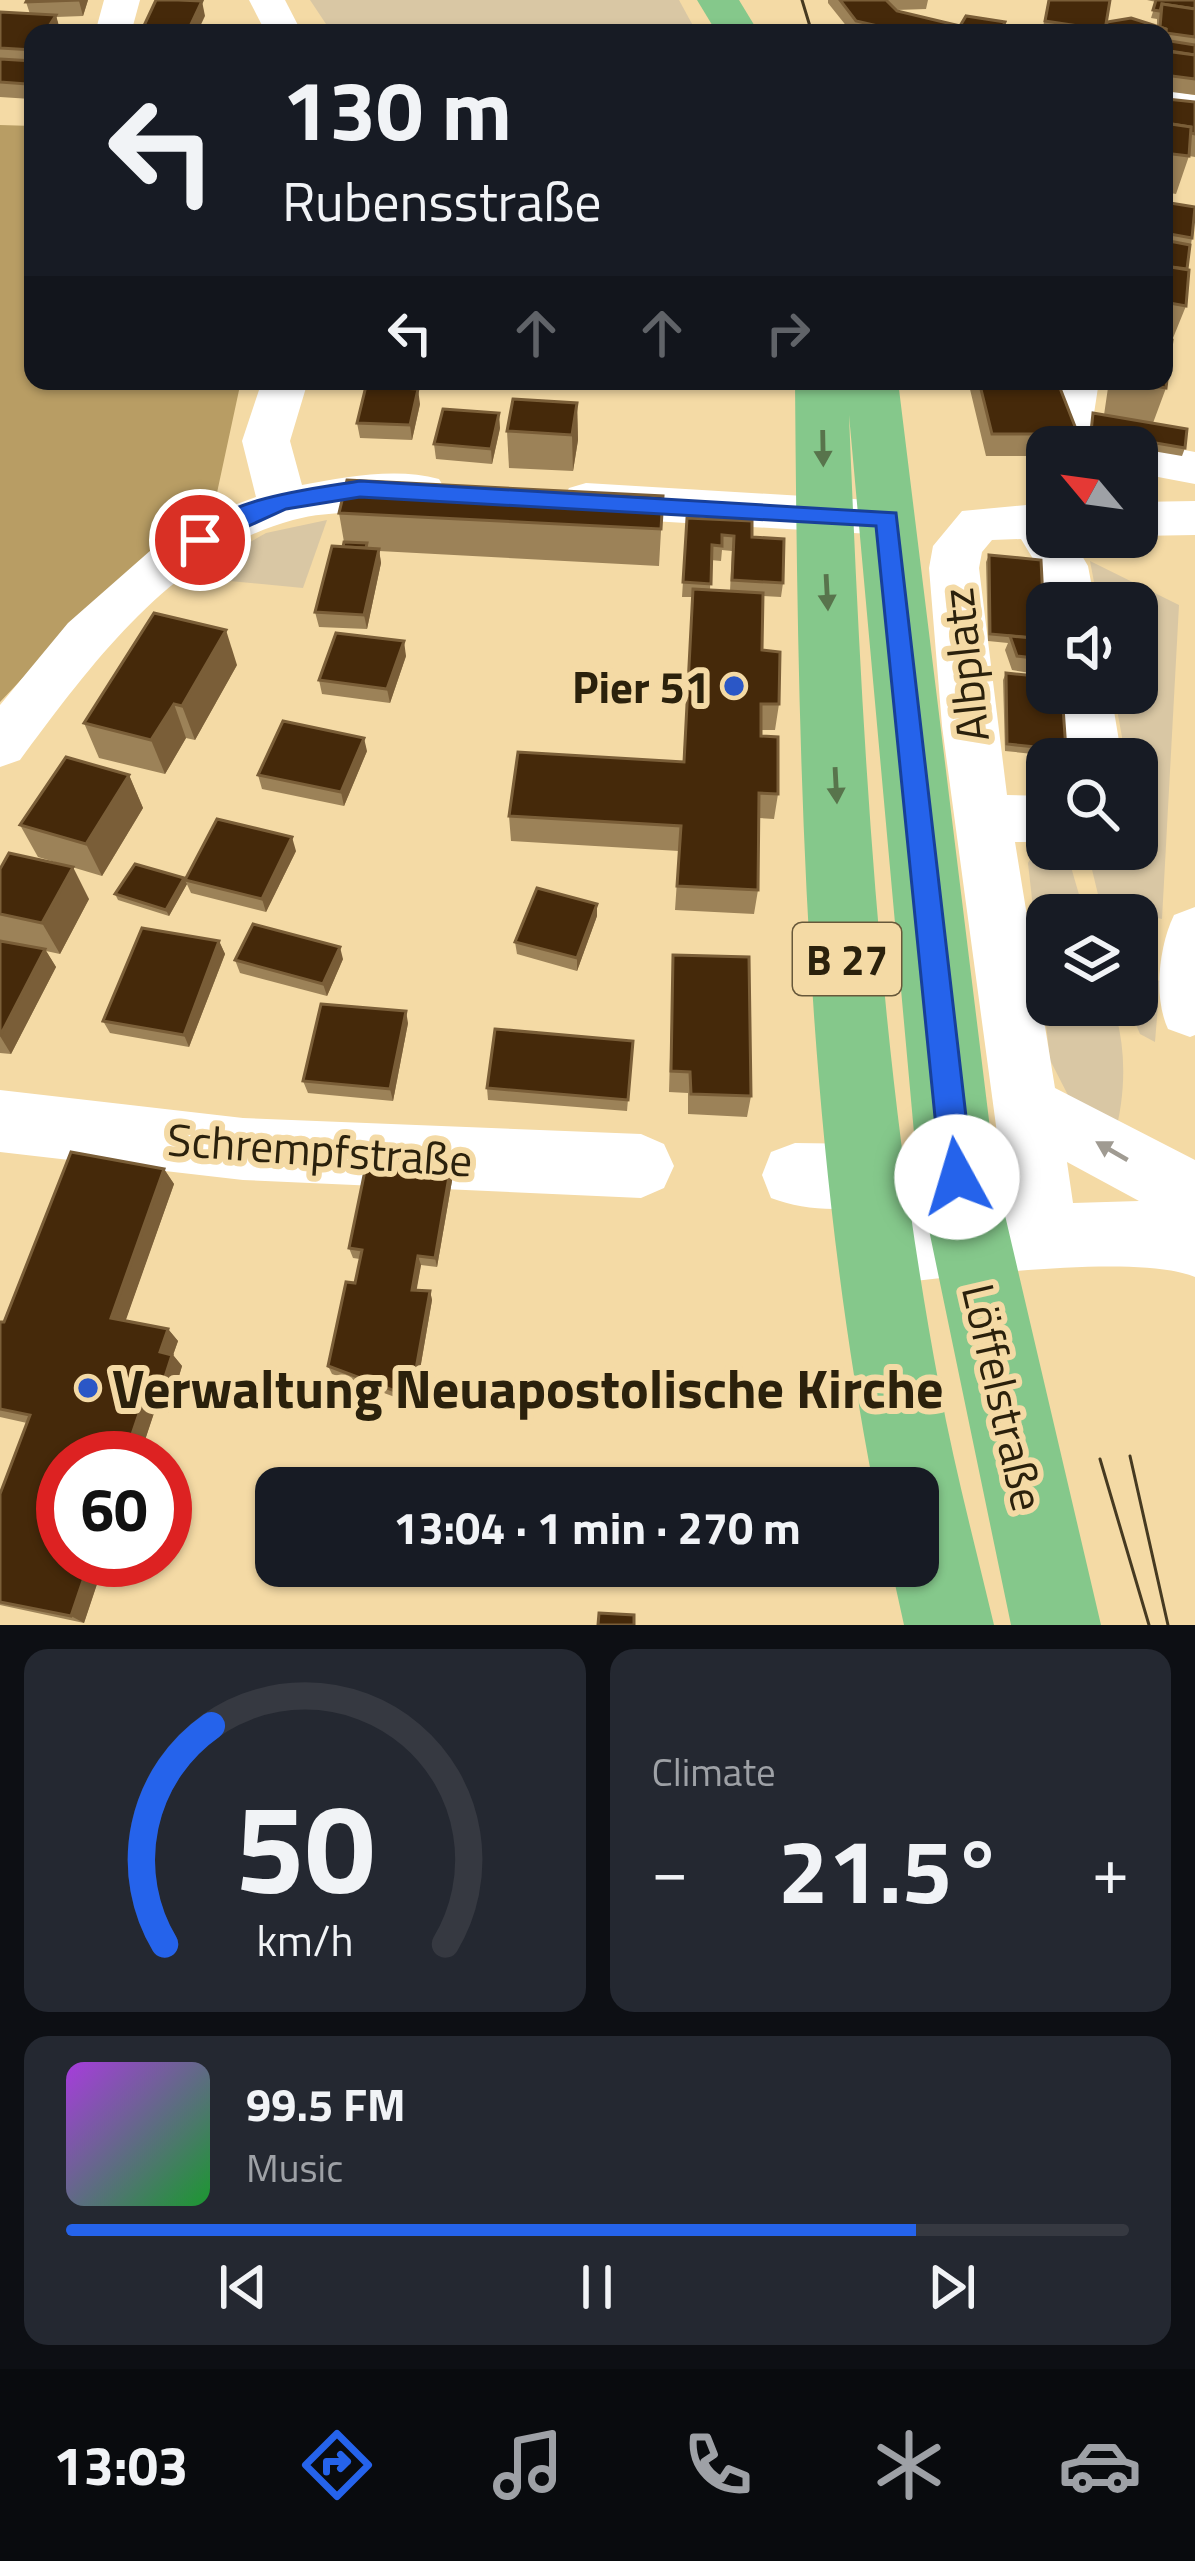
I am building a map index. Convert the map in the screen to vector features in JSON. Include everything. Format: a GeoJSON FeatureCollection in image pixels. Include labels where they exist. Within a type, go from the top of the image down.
{"type":"FeatureCollection","features":[{"type":"Feature","properties":{"kind":"main road","name":"B 27"},"geometry":{"type":"LineString","coordinates":[[821,390],[840,886],[872,1213],[899,1410],[913,1467]]}},
{"type":"Feature","properties":{"kind":"main road","name":"Löffelstraße"},"geometry":{"type":"LineString","coordinates":[[873,390],[957,1177],[1007,1241],[1056,1625]]}},
{"type":"Feature","properties":{"kind":"main road","name":"B 27"},"geometry":{"type":"LineString","coordinates":[[939,1581],[949,1625]]}},
{"type":"Feature","properties":{"kind":"street"},"geometry":{"type":"LineString","coordinates":[[282,390],[266,441],[283,502]]}},
{"type":"Feature","properties":{"kind":"street"},"geometry":{"type":"LineString","coordinates":[[1072,426],[1075,390]]}},
{"type":"Feature","properties":{"kind":"street"},"geometry":{"type":"LineString","coordinates":[[1158,461],[1195,468]]}},
{"type":"Feature","properties":{"kind":"street"},"geometry":{"type":"LineString","coordinates":[[0,745],[70,658],[171,558],[229,522],[283,502],[360,489],[470,493]]}},
{"type":"Feature","properties":{"kind":"street"},"geometry":{"type":"LineString","coordinates":[[540,497],[887,518]]}},
{"type":"Feature","properties":{"kind":"street"},"geometry":{"type":"LineString","coordinates":[[1158,519],[1195,518]]}},
{"type":"Feature","properties":{"kind":"street","name":"Albplatz"},"geometry":{"type":"LineString","coordinates":[[1007,1241],[1024,1105],[956,620],[954,568],[958,545],[979,523],[1026,521]]}},
{"type":"Feature","properties":{"kind":"street"},"geometry":{"type":"LineString","coordinates":[[982,818],[1026,819]]}},
{"type":"Feature","properties":{"kind":"street"},"geometry":{"type":"LineString","coordinates":[[1190,1009],[1195,933]]}},
{"type":"Feature","properties":{"kind":"street"},"geometry":{"type":"LineString","coordinates":[[1024,1105],[1173,1184],[1195,1204]]}},
{"type":"Feature","properties":{"kind":"street","name":"Schrempfstraße"},"geometry":{"type":"LineString","coordinates":[[0,1121],[243,1149],[640,1166]]}},
{"type":"Feature","properties":{"kind":"street"},"geometry":{"type":"LineString","coordinates":[[795,1175],[872,1213],[1007,1241],[1147,1233],[1195,1243]]}},
{"type":"Feature","properties":{"kind":"shaded area"},"geometry":{"type":"Polygon","coordinates":[[[310,0],[679,0],[692,24],[326,24],[310,0]]]}},
{"type":"Feature","properties":{"kind":"shaded area"},"geometry":{"type":"Polygon","coordinates":[[[0,125],[24,126],[24,390],[239,390],[215,502],[97,600],[0,702],[0,125]]]}},
{"type":"Feature","properties":{"kind":"shaded area"},"geometry":{"type":"Polygon","coordinates":[[[327,520],[303,588],[188,577],[266,533],[327,520]]]}},
{"type":"Feature","properties":{"kind":"shaded area"},"geometry":{"type":"Polygon","coordinates":[[[1090,561],[1132,582],[1094,582],[1090,561]]]}},
{"type":"Feature","properties":{"kind":"shaded area"},"geometry":{"type":"Polygon","coordinates":[[[1158,595],[1179,605],[1162,919],[1158,918],[1158,894],[1098,894],[1092,870],[1158,870],[1158,738],[1122,738],[1118,714],[1158,714],[1158,595]]]}},
{"type":"Feature","properties":{"kind":"shaded area"},"geometry":{"type":"Polygon","coordinates":[[[1029,870],[1072,870],[1079,894],[1031,894],[1029,870]]]}},
{"type":"Feature","properties":{"kind":"shaded area"},"geometry":{"type":"Polygon","coordinates":[[[1046,1026],[1119,1026],[1123,1071],[1114,1138],[1072,1103],[1050,1060],[1046,1026]]]}},
{"type":"Feature","properties":{"kind":"shaded area"},"geometry":{"type":"Polygon","coordinates":[[[1137,1026],[1156,1026],[1155,1042],[1140,1034],[1137,1026]]]}},
{"type":"Feature","properties":{"kind":"building"},"geometry":{"type":"Polygon","coordinates":[[[156,0],[202,1],[191,24],[145,24],[156,0]]]}},
{"type":"Feature","properties":{"kind":"building"},"geometry":{"type":"Polygon","coordinates":[[[840,0],[886,0],[897,11],[952,24],[869,24],[856,21],[840,0]]]}},
{"type":"Feature","properties":{"kind":"building"},"geometry":{"type":"Polygon","coordinates":[[[1049,0],[1110,0],[1106,24],[1045,21],[1049,0]]]}},
{"type":"Feature","properties":{"kind":"building"},"geometry":{"type":"Polygon","coordinates":[[[1156,0],[1195,0],[1195,9],[1162,4],[1160,11],[1153,10],[1156,0]]]}},
{"type":"Feature","properties":{"kind":"building"},"geometry":{"type":"Polygon","coordinates":[[[1162,4],[1195,9],[1195,37],[1173,34],[1173,24],[1160,24],[1162,4]]]}},
{"type":"Feature","properties":{"kind":"building"},"geometry":{"type":"Polygon","coordinates":[[[0,12],[56,15],[50,24],[24,24],[24,49],[0,48],[0,12]]]}},
{"type":"Feature","properties":{"kind":"building"},"geometry":{"type":"Polygon","coordinates":[[[966,16],[1004,24],[961,24],[966,16]]]}},
{"type":"Feature","properties":{"kind":"building"},"geometry":{"type":"Polygon","coordinates":[[[1131,18],[1150,24],[1107,24],[1131,18]]]}},
{"type":"Feature","properties":{"kind":"building"},"geometry":{"type":"Polygon","coordinates":[[[1173,41],[1195,45],[1195,55],[1173,51],[1173,41]]]}},
{"type":"Feature","properties":{"kind":"building"},"geometry":{"type":"Polygon","coordinates":[[[1173,52],[1195,55],[1195,79],[1173,76],[1173,52]]]}},
{"type":"Feature","properties":{"kind":"building"},"geometry":{"type":"Polygon","coordinates":[[[0,59],[24,60],[24,84],[0,82],[0,59]]]}},
{"type":"Feature","properties":{"kind":"building"},"geometry":{"type":"Polygon","coordinates":[[[1173,100],[1195,102],[1195,134],[1191,127],[1173,124],[1173,100]]]}},
{"type":"Feature","properties":{"kind":"building"},"geometry":{"type":"Polygon","coordinates":[[[1173,124],[1191,127],[1189,156],[1173,154],[1173,124]]]}},
{"type":"Feature","properties":{"kind":"building"},"geometry":{"type":"Polygon","coordinates":[[[1173,203],[1195,207],[1192,238],[1173,235],[1173,203]]]}},
{"type":"Feature","properties":{"kind":"building"},"geometry":{"type":"Polygon","coordinates":[[[1173,242],[1190,245],[1187,269],[1173,267],[1173,242]]]}},
{"type":"Feature","properties":{"kind":"building"},"geometry":{"type":"Polygon","coordinates":[[[1173,267],[1189,270],[1186,306],[1173,304],[1173,267]]]}},
{"type":"Feature","properties":{"kind":"building"},"geometry":{"type":"Polygon","coordinates":[[[365,390],[418,390],[410,425],[357,423],[365,390]]]}},
{"type":"Feature","properties":{"kind":"building"},"geometry":{"type":"Polygon","coordinates":[[[981,390],[1061,390],[1075,426],[1026,426],[1026,434],[992,434],[981,390]]]}},
{"type":"Feature","properties":{"kind":"building"},"geometry":{"type":"Polygon","coordinates":[[[513,399],[577,403],[572,435],[507,431],[513,399]]]}},
{"type":"Feature","properties":{"kind":"building"},"geometry":{"type":"Polygon","coordinates":[[[443,409],[499,413],[491,449],[434,444],[443,409]]]}},
{"type":"Feature","properties":{"kind":"building"},"geometry":{"type":"Polygon","coordinates":[[[1093,413],[1187,429],[1185,448],[1158,443],[1158,426],[1092,426],[1093,413]]]}},
{"type":"Feature","properties":{"kind":"building"},"geometry":{"type":"Polygon","coordinates":[[[347,480],[663,496],[661,529],[339,513],[347,480]]]}},
{"type":"Feature","properties":{"kind":"building"},"geometry":{"type":"Polygon","coordinates":[[[687,518],[752,521],[752,537],[784,539],[783,583],[732,580],[734,536],[722,535],[722,546],[712,545],[711,584],[683,582],[687,518]]]}},
{"type":"Feature","properties":{"kind":"building"},"geometry":{"type":"Polygon","coordinates":[[[344,542],[367,543],[366,548],[343,547],[344,542]]]}},
{"type":"Feature","properties":{"kind":"building"},"geometry":{"type":"Polygon","coordinates":[[[332,546],[379,549],[364,615],[315,612],[332,546]]]}},
{"type":"Feature","properties":{"kind":"building"},"geometry":{"type":"Polygon","coordinates":[[[989,555],[1041,560],[1042,582],[1026,582],[1026,637],[990,634],[989,555]]]}},
{"type":"Feature","properties":{"kind":"building"},"geometry":{"type":"Polygon","coordinates":[[[693,589],[763,593],[762,650],[780,652],[779,704],[761,704],[761,736],[778,737],[778,794],[759,793],[758,890],[677,886],[681,826],[509,816],[518,752],[684,762],[693,589]]]}},
{"type":"Feature","properties":{"kind":"building"},"geometry":{"type":"Polygon","coordinates":[[[154,613],[226,630],[182,706],[174,704],[151,740],[84,723],[154,613]]]}},
{"type":"Feature","properties":{"kind":"building"},"geometry":{"type":"Polygon","coordinates":[[[336,633],[404,641],[387,689],[319,680],[336,633]]]}},
{"type":"Feature","properties":{"kind":"building"},"geometry":{"type":"Polygon","coordinates":[[[1010,636],[1026,637],[1026,657],[1017,656],[1010,636]]]}},
{"type":"Feature","properties":{"kind":"building"},"geometry":{"type":"Polygon","coordinates":[[[1006,673],[1026,675],[1026,714],[1063,714],[1065,738],[1026,738],[1026,746],[1007,744],[1006,673]]]}},
{"type":"Feature","properties":{"kind":"building"},"geometry":{"type":"Polygon","coordinates":[[[283,721],[364,738],[341,792],[258,775],[283,721]]]}},
{"type":"Feature","properties":{"kind":"building"},"geometry":{"type":"Polygon","coordinates":[[[66,757],[129,775],[86,844],[20,825],[66,757]]]}},
{"type":"Feature","properties":{"kind":"building"},"geometry":{"type":"Polygon","coordinates":[[[217,819],[292,837],[262,899],[185,880],[217,819]]]}},
{"type":"Feature","properties":{"kind":"building"},"geometry":{"type":"Polygon","coordinates":[[[9,853],[73,867],[42,923],[0,914],[0,869],[9,853]]]}},
{"type":"Feature","properties":{"kind":"building"},"geometry":{"type":"Polygon","coordinates":[[[135,864],[184,878],[166,910],[115,894],[135,864]]]}},
{"type":"Feature","properties":{"kind":"building"},"geometry":{"type":"Polygon","coordinates":[[[537,888],[597,904],[577,958],[515,942],[537,888]]]}},
{"type":"Feature","properties":{"kind":"building"},"geometry":{"type":"Polygon","coordinates":[[[253,924],[340,947],[323,984],[235,960],[253,924]]]}},
{"type":"Feature","properties":{"kind":"building"},"geometry":{"type":"Polygon","coordinates":[[[142,928],[219,941],[184,1035],[103,1021],[142,928]]]}},
{"type":"Feature","properties":{"kind":"building"},"geometry":{"type":"Polygon","coordinates":[[[0,941],[45,949],[0,1036],[0,941]]]}},
{"type":"Feature","properties":{"kind":"building"},"geometry":{"type":"Polygon","coordinates":[[[673,955],[749,957],[751,1096],[691,1094],[690,1072],[671,1071],[673,955]]]}},
{"type":"Feature","properties":{"kind":"building"},"geometry":{"type":"Polygon","coordinates":[[[321,1004],[406,1011],[390,1089],[303,1081],[321,1004]]]}},
{"type":"Feature","properties":{"kind":"building"},"geometry":{"type":"Polygon","coordinates":[[[495,1029],[633,1041],[628,1100],[487,1088],[495,1029]]]}},
{"type":"Feature","properties":{"kind":"building","name":"Verwaltung Neuapostolische Kirche"},"geometry":{"type":"Polygon","coordinates":[[[71,1152],[164,1169],[111,1318],[168,1329],[160,1352],[172,1355],[157,1402],[144,1399],[133,1431],[36,1431],[36,1587],[81,1587],[71,1616],[0,1602],[0,1494],[30,1415],[0,1409],[0,1322],[4,1322],[71,1152]]]}},
{"type":"Feature","properties":{"kind":"building"},"geometry":{"type":"Polygon","coordinates":[[[368,1156],[451,1165],[435,1258],[418,1256],[412,1290],[430,1291],[411,1397],[328,1366],[346,1282],[355,1283],[362,1250],[349,1248],[368,1156]]]}},
{"type":"Feature","properties":{"kind":"building"},"geometry":{"type":"Polygon","coordinates":[[[599,1613],[634,1615],[634,1625],[598,1625],[599,1613]]]}},
{"type":"Feature","properties":{"kind":"tram line"},"geometry":{"type":"LineString","coordinates":[[802,0],[809,24]]}},
{"type":"Feature","properties":{"kind":"tram line"},"geometry":{"type":"LineString","coordinates":[[1130,1456],[1168,1625]]}},
{"type":"Feature","properties":{"kind":"tram line"},"geometry":{"type":"LineString","coordinates":[[1100,1459],[1149,1625]]}},
{"type":"Feature","properties":{"kind":"place","name":"Pier 51"},"geometry":{"type":"Point","coordinates":[734,686]}},
{"type":"Feature","properties":{"kind":"place","name":"Verwaltung Neuapostolische Kirche"},"geometry":{"type":"Point","coordinates":[88,1388]}},
{"type":"Feature","properties":{"kind":"route"},"geometry":{"type":"LineString","coordinates":[[200,540],[229,522],[283,502],[360,489],[887,518],[957,1177]]}}]}
